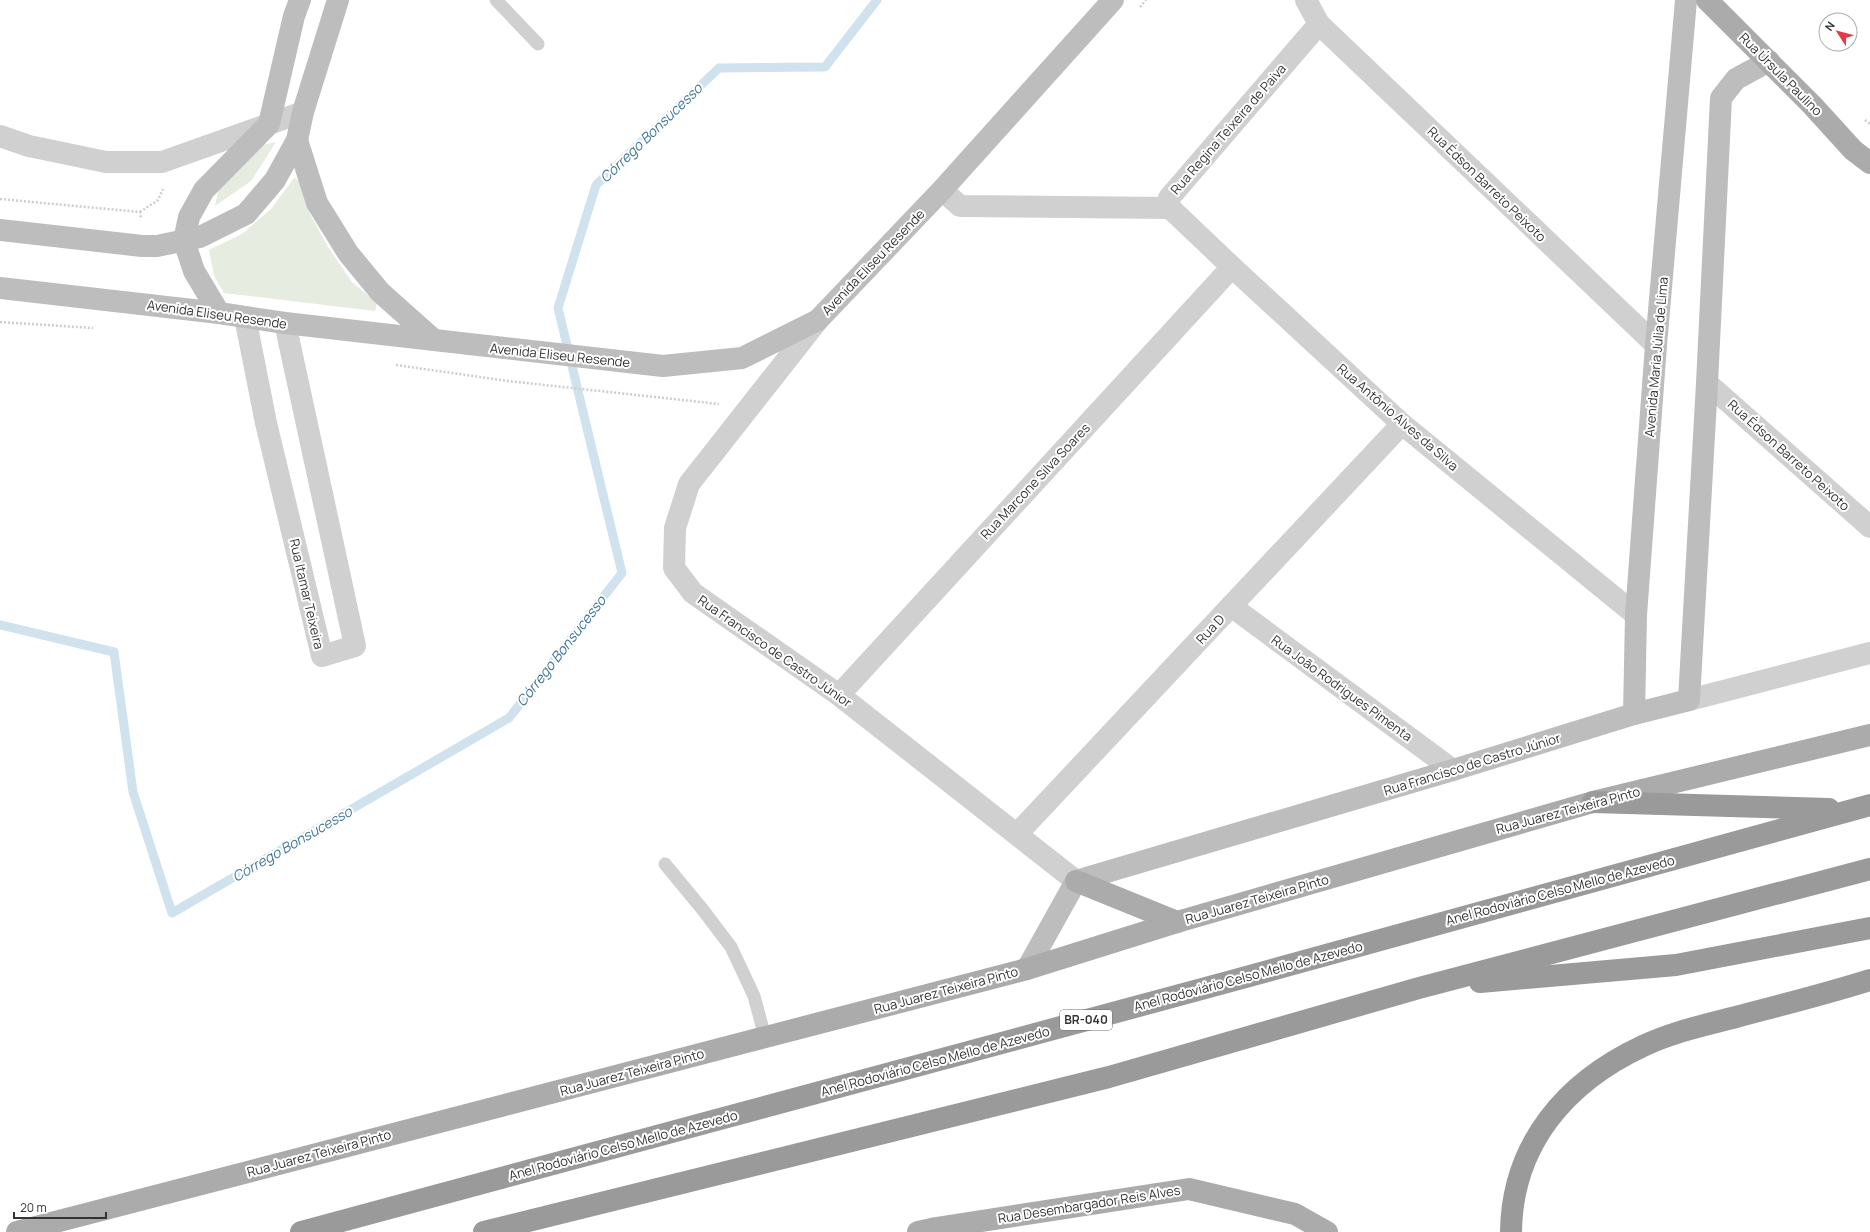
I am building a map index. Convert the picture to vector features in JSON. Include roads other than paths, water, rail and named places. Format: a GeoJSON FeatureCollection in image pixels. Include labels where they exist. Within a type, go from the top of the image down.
{"type":"FeatureCollection","features":[{"type":"Feature","properties":{"kind":"highway"},"geometry":{"type":"LineString","coordinates":[[1593,802],[1861,807]]}},
{"type":"Feature","properties":{"kind":"highway","name":"Anel Rodoviário Celso Mello de Azevedo"},"geometry":{"type":"LineString","coordinates":[[301,1232],[1235,980],[1861,807]]}},
{"type":"Feature","properties":{"kind":"highway"},"geometry":{"type":"LineString","coordinates":[[484,1232],[1109,1077],[1419,988],[1870,869]]}},
{"type":"Feature","properties":{"kind":"highway"},"geometry":{"type":"LineString","coordinates":[[1419,988],[1676,965],[1870,928]]}},
{"type":"Feature","properties":{"kind":"highway"},"geometry":{"type":"LineString","coordinates":[[1511,1232],[1516,1189],[1527,1155],[1534,1140],[1556,1109],[1570,1094],[1585,1082],[1622,1057],[1660,1039],[1870,980]]}},
{"type":"Feature","properties":{"kind":"main road"},"geometry":{"type":"LineString","coordinates":[[220,313],[194,271],[184,241],[189,217],[204,190],[269,124],[294,16],[300,0]]}},
{"type":"Feature","properties":{"kind":"main road"},"geometry":{"type":"LineString","coordinates":[[0,230],[142,246],[157,246],[200,237],[246,214],[275,180],[297,140],[303,112],[338,0]]}},
{"type":"Feature","properties":{"kind":"main road","name":"Avenida Eliseu Resende"},"geometry":{"type":"LineString","coordinates":[[0,288],[220,313],[285,323],[663,366],[742,358],[818,320],[942,190],[1112,0]]}},
{"type":"Feature","properties":{"kind":"main road","name":"Avenida Maria Júlia de Lima"},"geometry":{"type":"LineString","coordinates":[[1634,714],[1636,615],[1656,345],[1686,0]]}},
{"type":"Feature","properties":{"kind":"main road","name":"Rua Úrsula Paulino"},"geometry":{"type":"LineString","coordinates":[[1707,0],[1769,61],[1862,157]]}},
{"type":"Feature","properties":{"kind":"main road"},"geometry":{"type":"LineString","coordinates":[[1690,700],[1721,98],[1736,79],[1769,61]]}},
{"type":"Feature","properties":{"kind":"main road"},"geometry":{"type":"LineString","coordinates":[[297,140],[317,203],[348,253],[380,292],[434,340]]}},
{"type":"Feature","properties":{"kind":"main road","name":"Rua Francisco de Castro Júnior"},"geometry":{"type":"LineString","coordinates":[[1076,881],[1453,770],[1634,714],[1690,700]]}},
{"type":"Feature","properties":{"kind":"main road","name":"Rua Juarez Teixeira Pinto"},"geometry":{"type":"LineString","coordinates":[[18,1232],[1027,969],[1177,922],[1593,802],[1870,735]]}},
{"type":"Feature","properties":{"kind":"main road"},"geometry":{"type":"LineString","coordinates":[[1027,969],[1076,881],[1177,922]]}},
{"type":"Feature","properties":{"kind":"main road","name":"Rua Desembargador Reis Alves"},"geometry":{"type":"LineString","coordinates":[[918,1232],[1189,1189],[1295,1214],[1326,1232]]}},
{"type":"Feature","properties":{"kind":"street"},"geometry":{"type":"LineString","coordinates":[[1306,0],[1319,24]]}},
{"type":"Feature","properties":{"kind":"street","name":"Rua Regina Teixeira de Paiva"},"geometry":{"type":"LineString","coordinates":[[942,190],[960,206],[1170,208],[1169,198],[1319,24]]}},
{"type":"Feature","properties":{"kind":"street","name":"Rua Édson Barreto Peixoto"},"geometry":{"type":"LineString","coordinates":[[1319,24],[1656,345]]}},
{"type":"Feature","properties":{"kind":"street"},"geometry":{"type":"LineString","coordinates":[[0,136],[29,146],[106,162],[162,162],[303,112]]}},
{"type":"Feature","properties":{"kind":"street","name":"Rua Úrsula Paulino"},"geometry":{"type":"LineString","coordinates":[[1862,157],[1870,171]]}},
{"type":"Feature","properties":{"kind":"street","name":"Rua Antônio Alves da Silva"},"geometry":{"type":"LineString","coordinates":[[1170,208],[1402,424],[1636,615]]}},
{"type":"Feature","properties":{"kind":"street","name":"Rua Marcone Silva Soares"},"geometry":{"type":"LineString","coordinates":[[839,694],[1232,267]]}},
{"type":"Feature","properties":{"kind":"street","name":"Rua Itamar Teixeira"},"geometry":{"type":"LineString","coordinates":[[245,317],[266,423],[322,656],[355,646],[285,323]]}},
{"type":"Feature","properties":{"kind":"street","name":"Rua Francisco de Castro Júnior"},"geometry":{"type":"LineString","coordinates":[[818,320],[689,484],[675,528],[674,568],[693,593],[839,694],[1076,881]]}},
{"type":"Feature","properties":{"kind":"street","name":"Rua Édson Barreto Peixoto"},"geometry":{"type":"LineString","coordinates":[[1707,383],[1870,527]]}},
{"type":"Feature","properties":{"kind":"street","name":"Rua D"},"geometry":{"type":"LineString","coordinates":[[1017,834],[1402,424]]}},
{"type":"Feature","properties":{"kind":"street","name":"Rua João Rodrigues Pimenta"},"geometry":{"type":"LineString","coordinates":[[1231,606],[1453,770]]}},
{"type":"Feature","properties":{"kind":"street","name":"Rua Francisco de Castro Júnior"},"geometry":{"type":"LineString","coordinates":[[1690,700],[1870,653]]}},
{"type":"Feature","properties":{"kind":"lane"},"geometry":{"type":"LineString","coordinates":[[496,0],[538,44]]}},
{"type":"Feature","properties":{"kind":"lane"},"geometry":{"type":"LineString","coordinates":[[665,864],[731,947],[754,996],[765,1037]]}},
{"type":"Feature","properties":{"kind":"waterway","name":"Córrego Bonsucesso"},"geometry":{"type":"LineString","coordinates":[[0,625],[114,652],[133,792],[172,913],[509,718],[622,573],[558,308],[596,185],[719,68],[825,67],[877,0]]}}]}
